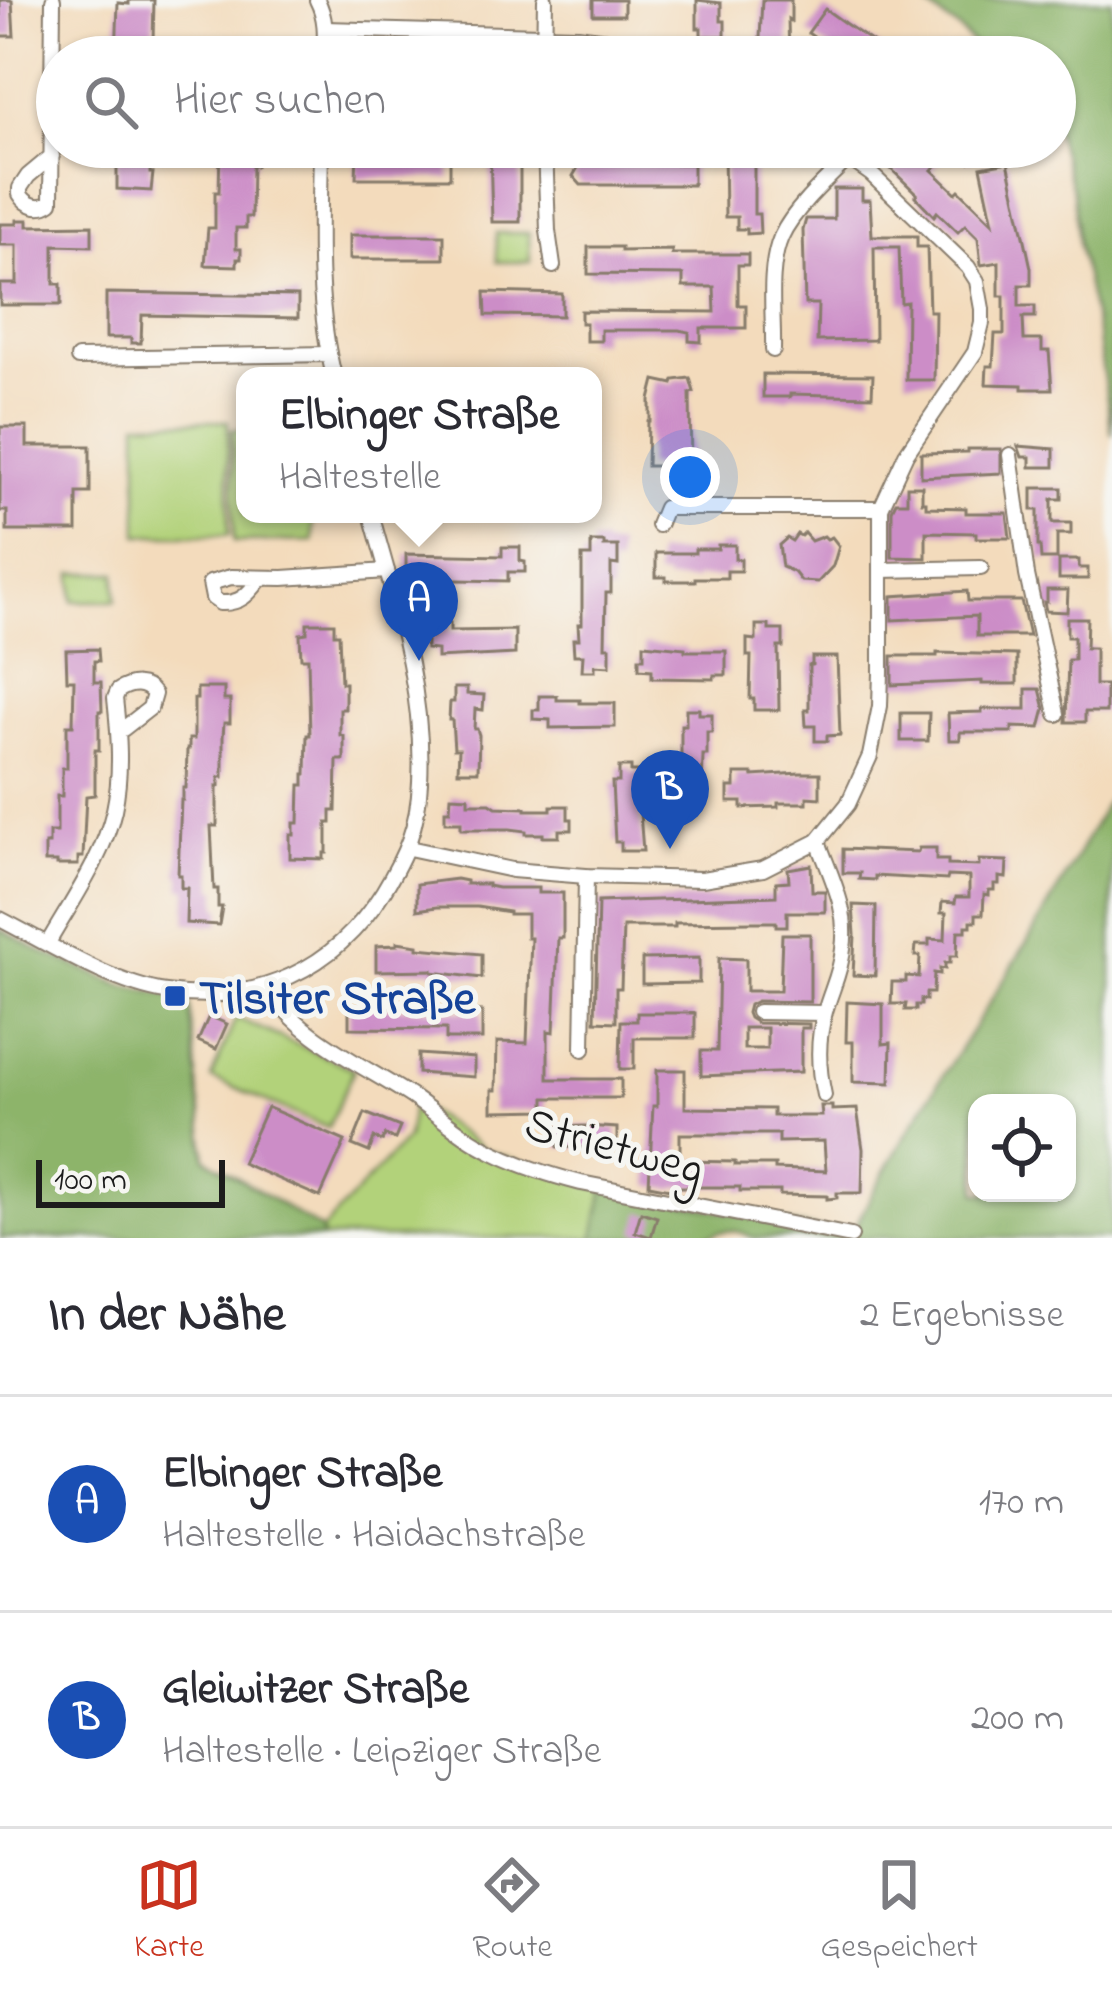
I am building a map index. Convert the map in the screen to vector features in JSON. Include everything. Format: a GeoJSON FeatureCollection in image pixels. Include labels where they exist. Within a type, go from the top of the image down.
{"type":"FeatureCollection","features":[{"type":"Feature","properties":{"kind":"street"},"geometry":{"type":"LineString","coordinates":[[53,0],[53,36]]}},
{"type":"Feature","properties":{"kind":"street"},"geometry":{"type":"LineString","coordinates":[[317,0],[326,36]]}},
{"type":"Feature","properties":{"kind":"street"},"geometry":{"type":"LineString","coordinates":[[545,0],[545,35]]}},
{"type":"Feature","properties":{"kind":"street"},"geometry":{"type":"LineString","coordinates":[[326,29],[555,36]]}},
{"type":"Feature","properties":{"kind":"street"},"geometry":{"type":"LineString","coordinates":[[321,168],[320,241],[332,367]]}},
{"type":"Feature","properties":{"kind":"street"},"geometry":{"type":"LineString","coordinates":[[546,168],[553,266]]}},
{"type":"Feature","properties":{"kind":"street"},"geometry":{"type":"LineString","coordinates":[[773,350],[774,273],[781,237],[838,168]]}},
{"type":"Feature","properties":{"kind":"street"},"geometry":{"type":"LineString","coordinates":[[409,848],[512,870],[702,879],[764,869],[818,842],[848,804],[871,756],[880,706],[880,508],[905,454],[975,352],[982,323],[976,281],[968,267],[862,168]]}},
{"type":"Feature","properties":{"kind":"street"},"geometry":{"type":"LineString","coordinates":[[78,358],[329,354]]}},
{"type":"Feature","properties":{"kind":"street"},"geometry":{"type":"LineString","coordinates":[[1010,455],[1026,574],[1057,714]]}},
{"type":"Feature","properties":{"kind":"street"},"geometry":{"type":"LineString","coordinates":[[658,525],[665,508],[880,508]]}},
{"type":"Feature","properties":{"kind":"street"},"geometry":{"type":"LineString","coordinates":[[0,919],[122,980],[166,992],[235,993],[269,986],[316,964],[366,920],[409,848],[420,780],[416,693],[374,523]]}},
{"type":"Feature","properties":{"kind":"street"},"geometry":{"type":"LineString","coordinates":[[881,570],[981,568]]}},
{"type":"Feature","properties":{"kind":"street"},"geometry":{"type":"LineString","coordinates":[[261,578],[387,571]]}},
{"type":"Feature","properties":{"kind":"street"},"geometry":{"type":"LineString","coordinates":[[48,943],[94,864],[112,815],[118,729]]}},
{"type":"Feature","properties":{"kind":"street"},"geometry":{"type":"LineString","coordinates":[[818,842],[842,903],[844,922],[840,968],[824,1013],[819,1070],[824,1095]]}},
{"type":"Feature","properties":{"kind":"street"},"geometry":{"type":"LineString","coordinates":[[584,1049],[586,876]]}},
{"type":"Feature","properties":{"kind":"street","name":"Strietweg"},"geometry":{"type":"LineString","coordinates":[[269,986],[275,999],[314,1035],[472,1141],[506,1158],[581,1183],[851,1236]]}},
{"type":"Feature","properties":{"kind":"street"},"geometry":{"type":"LineString","coordinates":[[758,1012],[824,1013]]}},
{"type":"Feature","properties":{"kind":"green space"},"geometry":{"type":"Polygon","coordinates":[[[917,0],[1112,0],[1112,435],[1066,168],[1076,168],[1076,36],[965,36],[917,0]]]}},
{"type":"Feature","properties":{"kind":"green space"},"geometry":{"type":"Polygon","coordinates":[[[496,233],[529,233],[530,262],[497,262],[496,233]]]}},
{"type":"Feature","properties":{"kind":"green space"},"geometry":{"type":"Polygon","coordinates":[[[228,421],[229,535],[138,535],[138,422],[228,421]]]}},
{"type":"Feature","properties":{"kind":"green space"},"geometry":{"type":"Polygon","coordinates":[[[232,430],[236,430],[236,523],[313,523],[313,541],[234,542],[232,430]]]}},
{"type":"Feature","properties":{"kind":"green space"},"geometry":{"type":"Polygon","coordinates":[[[73,573],[116,573],[116,601],[73,601],[73,573]]]}},
{"type":"Feature","properties":{"kind":"green space"},"geometry":{"type":"Polygon","coordinates":[[[1112,793],[1112,1238],[755,1238],[727,1231],[691,1238],[594,1238],[604,1189],[851,1235],[890,1162],[1033,933],[1112,793]]]}},
{"type":"Feature","properties":{"kind":"green space"},"geometry":{"type":"Polygon","coordinates":[[[0,929],[121,985],[189,1000],[206,1158],[322,1230],[322,1238],[0,1238],[0,929]]]}},
{"type":"Feature","properties":{"kind":"green space"},"geometry":{"type":"Polygon","coordinates":[[[236,1018],[354,1069],[328,1128],[211,1078],[236,1018]]]}},
{"type":"Feature","properties":{"kind":"green space"},"geometry":{"type":"Polygon","coordinates":[[[413,1101],[483,1149],[604,1189],[594,1238],[322,1238],[322,1230],[407,1138],[413,1101]]]}},
{"type":"Feature","properties":{"kind":"building"},"geometry":{"type":"Polygon","coordinates":[[[0,0],[12,0],[14,36],[0,36],[0,0]]]}},
{"type":"Feature","properties":{"kind":"building"},"geometry":{"type":"Polygon","coordinates":[[[129,0],[154,0],[153,36],[117,36],[118,3],[129,4],[129,0]]]}},
{"type":"Feature","properties":{"kind":"building"},"geometry":{"type":"Polygon","coordinates":[[[593,0],[624,0],[624,15],[593,15],[593,0]]]}},
{"type":"Feature","properties":{"kind":"building"},"geometry":{"type":"Polygon","coordinates":[[[697,0],[721,3],[725,36],[701,36],[697,0]]]}},
{"type":"Feature","properties":{"kind":"building"},"geometry":{"type":"Polygon","coordinates":[[[762,0],[791,0],[788,36],[760,36],[762,0]]]}},
{"type":"Feature","properties":{"kind":"building"},"geometry":{"type":"Polygon","coordinates":[[[825,9],[864,36],[812,36],[808,33],[825,9]]]}},
{"type":"Feature","properties":{"kind":"building"},"geometry":{"type":"Polygon","coordinates":[[[117,168],[150,168],[153,173],[151,191],[117,189],[117,168]]]}},
{"type":"Feature","properties":{"kind":"building"},"geometry":{"type":"Polygon","coordinates":[[[220,168],[252,168],[251,217],[246,217],[246,228],[236,228],[236,249],[241,249],[237,266],[205,265],[208,228],[215,228],[215,192],[219,192],[220,168]]]}},
{"type":"Feature","properties":{"kind":"building"},"geometry":{"type":"Polygon","coordinates":[[[356,168],[450,168],[450,178],[356,178],[356,168]]]}},
{"type":"Feature","properties":{"kind":"building"},"geometry":{"type":"Polygon","coordinates":[[[491,168],[520,168],[520,222],[492,222],[491,168]]]}},
{"type":"Feature","properties":{"kind":"building"},"geometry":{"type":"Polygon","coordinates":[[[578,168],[693,168],[693,185],[581,185],[573,176],[578,168]]]}},
{"type":"Feature","properties":{"kind":"building"},"geometry":{"type":"Polygon","coordinates":[[[724,168],[754,168],[754,214],[759,214],[760,233],[747,234],[747,229],[737,229],[737,217],[725,217],[724,168]]]}},
{"type":"Feature","properties":{"kind":"building"},"geometry":{"type":"Polygon","coordinates":[[[890,168],[934,168],[993,223],[981,168],[1009,168],[1031,268],[1031,285],[1019,285],[1019,306],[1035,306],[1035,317],[1023,317],[1024,340],[1042,340],[1042,351],[1049,351],[1052,389],[986,384],[987,366],[993,366],[995,334],[1004,334],[999,262],[981,265],[978,238],[965,225],[958,232],[937,212],[934,216],[890,168]]]}},
{"type":"Feature","properties":{"kind":"building"},"geometry":{"type":"Polygon","coordinates":[[[834,189],[862,189],[862,200],[870,200],[872,236],[917,236],[917,247],[927,247],[929,311],[935,311],[934,380],[906,380],[907,302],[901,303],[899,247],[874,247],[875,340],[817,341],[818,304],[805,304],[803,230],[806,219],[834,219],[834,189]]]}},
{"type":"Feature","properties":{"kind":"building"},"geometry":{"type":"Polygon","coordinates":[[[17,220],[28,220],[28,226],[92,225],[92,246],[54,245],[54,284],[61,284],[61,305],[0,305],[0,284],[17,284],[17,245],[0,245],[0,224],[17,224],[17,220]]]}},
{"type":"Feature","properties":{"kind":"building"},"geometry":{"type":"Polygon","coordinates":[[[350,235],[444,235],[444,259],[350,259],[350,235]]]}},
{"type":"Feature","properties":{"kind":"building"},"geometry":{"type":"Polygon","coordinates":[[[588,247],[748,254],[748,265],[738,265],[738,305],[746,305],[746,328],[701,328],[701,342],[689,341],[689,332],[679,330],[601,330],[601,341],[586,341],[581,311],[715,312],[714,287],[683,287],[683,275],[588,274],[588,247]]]}},
{"type":"Feature","properties":{"kind":"building"},"geometry":{"type":"Polygon","coordinates":[[[485,292],[562,294],[562,316],[486,315],[485,292]]]}},
{"type":"Feature","properties":{"kind":"building"},"geometry":{"type":"Polygon","coordinates":[[[106,293],[298,296],[298,318],[142,315],[141,343],[131,343],[131,338],[106,338],[106,293]]]}},
{"type":"Feature","properties":{"kind":"building"},"geometry":{"type":"Polygon","coordinates":[[[763,374],[873,375],[872,396],[763,397],[763,374]]]}},
{"type":"Feature","properties":{"kind":"building"},"geometry":{"type":"Polygon","coordinates":[[[690,378],[694,392],[690,393],[691,475],[666,475],[666,466],[647,466],[650,400],[655,380],[673,384],[690,378]]]}},
{"type":"Feature","properties":{"kind":"building"},"geometry":{"type":"Polygon","coordinates":[[[0,427],[27,427],[27,446],[90,446],[90,493],[77,493],[77,531],[7,531],[7,511],[0,511],[0,427]]]}},
{"type":"Feature","properties":{"kind":"building"},"geometry":{"type":"Polygon","coordinates":[[[1018,446],[1054,449],[1054,467],[1030,467],[1030,457],[1022,457],[1018,446]]]}},
{"type":"Feature","properties":{"kind":"building"},"geometry":{"type":"Polygon","coordinates":[[[1001,449],[1001,473],[921,477],[921,453],[1001,449]]]}},
{"type":"Feature","properties":{"kind":"building"},"geometry":{"type":"Polygon","coordinates":[[[907,486],[922,486],[926,507],[1007,513],[1010,538],[926,532],[926,558],[892,557],[892,510],[896,502],[907,502],[907,486]]]}},
{"type":"Feature","properties":{"kind":"building"},"geometry":{"type":"Polygon","coordinates":[[[1032,488],[1062,488],[1062,499],[1052,499],[1052,523],[1071,523],[1071,534],[1057,534],[1057,559],[1041,559],[1032,488]]]}},
{"type":"Feature","properties":{"kind":"building"},"geometry":{"type":"Polygon","coordinates":[[[804,533],[811,541],[832,537],[839,546],[833,566],[818,582],[801,581],[782,567],[779,545],[804,533]]]}},
{"type":"Feature","properties":{"kind":"building"},"geometry":{"type":"Polygon","coordinates":[[[591,542],[618,546],[618,565],[611,564],[611,593],[606,593],[605,647],[610,647],[610,666],[595,665],[595,671],[582,671],[583,655],[574,655],[573,639],[579,639],[578,624],[582,624],[582,556],[591,556],[591,542]]]}},
{"type":"Feature","properties":{"kind":"building"},"geometry":{"type":"Polygon","coordinates":[[[718,545],[735,545],[741,571],[727,571],[727,578],[695,581],[656,577],[656,553],[695,553],[695,549],[718,549],[718,545]]]}},
{"type":"Feature","properties":{"kind":"building"},"geometry":{"type":"Polygon","coordinates":[[[502,547],[520,547],[520,561],[525,562],[525,572],[508,572],[508,581],[406,579],[406,554],[502,556],[502,547]]]}},
{"type":"Feature","properties":{"kind":"building"},"geometry":{"type":"Polygon","coordinates":[[[1059,560],[1079,560],[1079,568],[1088,568],[1088,579],[1059,579],[1059,560]]]}},
{"type":"Feature","properties":{"kind":"building"},"geometry":{"type":"Polygon","coordinates":[[[1047,590],[1068,590],[1067,612],[1046,611],[1047,590]]]}},
{"type":"Feature","properties":{"kind":"building"},"geometry":{"type":"Polygon","coordinates":[[[967,591],[968,601],[1021,601],[1029,636],[977,636],[977,616],[892,620],[892,596],[967,591]]]}},
{"type":"Feature","properties":{"kind":"building"},"geometry":{"type":"Polygon","coordinates":[[[1067,618],[1087,618],[1086,648],[1095,648],[1095,685],[1106,685],[1106,712],[1085,712],[1085,722],[1066,722],[1068,660],[1074,660],[1074,637],[1067,637],[1067,618]]]}},
{"type":"Feature","properties":{"kind":"building"},"geometry":{"type":"Polygon","coordinates":[[[307,623],[334,623],[334,634],[339,634],[341,683],[345,683],[345,709],[340,709],[344,760],[337,760],[336,811],[331,811],[331,823],[327,823],[324,859],[290,858],[290,835],[294,835],[294,823],[299,823],[300,785],[304,785],[310,735],[308,658],[301,658],[300,634],[307,633],[307,623]]]}},
{"type":"Feature","properties":{"kind":"building"},"geometry":{"type":"Polygon","coordinates":[[[432,623],[450,623],[450,631],[515,630],[515,654],[437,658],[437,650],[426,649],[432,623]]]}},
{"type":"Feature","properties":{"kind":"building"},"geometry":{"type":"Polygon","coordinates":[[[756,625],[783,630],[783,647],[778,647],[779,710],[754,710],[754,699],[750,699],[747,639],[756,640],[756,625]]]}},
{"type":"Feature","properties":{"kind":"building"},"geometry":{"type":"Polygon","coordinates":[[[644,644],[726,651],[726,675],[652,678],[652,670],[639,669],[644,644]]]}},
{"type":"Feature","properties":{"kind":"building"},"geometry":{"type":"Polygon","coordinates":[[[98,649],[94,682],[101,682],[102,711],[99,750],[95,750],[95,795],[86,796],[83,857],[78,857],[78,865],[57,865],[45,862],[45,844],[49,844],[49,832],[57,832],[57,796],[62,796],[62,768],[67,768],[67,725],[73,725],[74,680],[67,680],[66,650],[98,649]]]}},
{"type":"Feature","properties":{"kind":"building"},"geometry":{"type":"Polygon","coordinates":[[[1017,655],[1017,684],[892,685],[892,656],[1017,655]]]}},
{"type":"Feature","properties":{"kind":"building"},"geometry":{"type":"Polygon","coordinates":[[[812,657],[837,657],[840,735],[827,736],[827,741],[815,741],[815,726],[806,726],[812,657]]]}},
{"type":"Feature","properties":{"kind":"building"},"geometry":{"type":"Polygon","coordinates":[[[197,688],[224,688],[224,700],[230,700],[230,723],[224,723],[223,777],[217,786],[217,826],[211,826],[214,889],[218,889],[218,907],[222,907],[219,925],[186,923],[187,888],[181,888],[178,875],[181,800],[189,739],[194,739],[197,688]]]}},
{"type":"Feature","properties":{"kind":"building"},"geometry":{"type":"Polygon","coordinates":[[[454,688],[484,695],[483,710],[475,709],[478,771],[458,771],[459,749],[454,749],[449,720],[454,688]]]}},
{"type":"Feature","properties":{"kind":"building"},"geometry":{"type":"Polygon","coordinates":[[[1026,689],[1040,689],[1045,709],[1040,728],[960,732],[960,740],[949,740],[948,713],[1026,709],[1026,689]]]}},
{"type":"Feature","properties":{"kind":"building"},"geometry":{"type":"Polygon","coordinates":[[[539,696],[615,703],[615,727],[550,728],[550,720],[533,719],[539,696]]]}},
{"type":"Feature","properties":{"kind":"building"},"geometry":{"type":"Polygon","coordinates":[[[686,709],[712,714],[707,755],[703,755],[702,793],[681,793],[677,783],[686,709]]]}},
{"type":"Feature","properties":{"kind":"building"},"geometry":{"type":"Polygon","coordinates":[[[901,713],[929,713],[928,741],[901,741],[901,713]]]}},
{"type":"Feature","properties":{"kind":"building"},"geometry":{"type":"Polygon","coordinates":[[[619,767],[646,772],[646,788],[638,788],[643,851],[621,851],[621,842],[615,842],[612,782],[619,782],[619,767]]]}},
{"type":"Feature","properties":{"kind":"building"},"geometry":{"type":"Polygon","coordinates":[[[820,773],[820,798],[807,797],[807,803],[742,808],[742,802],[728,802],[728,787],[735,787],[735,774],[820,773]]]}},
{"type":"Feature","properties":{"kind":"building"},"geometry":{"type":"Polygon","coordinates":[[[451,796],[468,797],[468,803],[526,810],[568,806],[572,830],[559,830],[559,837],[543,837],[510,829],[461,829],[461,822],[445,822],[451,796]]]}},
{"type":"Feature","properties":{"kind":"building"},"geometry":{"type":"Polygon","coordinates":[[[919,848],[936,848],[936,860],[948,860],[948,865],[1007,861],[1006,878],[999,877],[994,890],[984,894],[983,914],[976,914],[966,931],[958,931],[957,956],[950,956],[940,974],[934,973],[933,993],[926,993],[916,1010],[905,1010],[906,1004],[891,1004],[892,982],[919,977],[916,945],[929,945],[929,939],[945,940],[942,902],[969,897],[969,877],[859,879],[860,873],[843,873],[843,849],[918,852],[919,848]]]}},
{"type":"Feature","properties":{"kind":"building"},"geometry":{"type":"Polygon","coordinates":[[[811,865],[812,891],[825,891],[825,912],[787,912],[787,926],[752,922],[623,927],[616,1022],[595,1021],[598,902],[776,896],[776,882],[789,881],[788,869],[811,865]]]}},
{"type":"Feature","properties":{"kind":"building"},"geometry":{"type":"Polygon","coordinates":[[[456,879],[466,884],[563,893],[554,1032],[548,1031],[548,1079],[621,1079],[621,1098],[545,1098],[545,1110],[492,1111],[497,1042],[527,1043],[531,938],[527,938],[527,914],[477,907],[417,910],[417,884],[456,879]]]}},
{"type":"Feature","properties":{"kind":"building"},"geometry":{"type":"Polygon","coordinates":[[[853,905],[876,906],[875,976],[853,975],[853,905]]]}},
{"type":"Feature","properties":{"kind":"building"},"geometry":{"type":"Polygon","coordinates":[[[782,934],[810,934],[810,1002],[757,1001],[747,1013],[757,1023],[809,1024],[801,1028],[801,1072],[701,1076],[701,1051],[717,1051],[719,958],[746,959],[746,991],[780,991],[782,934]],[[744,1028],[744,1049],[767,1049],[767,1028],[744,1028]]]}},
{"type":"Feature","properties":{"kind":"building"},"geometry":{"type":"Polygon","coordinates":[[[397,942],[482,954],[482,978],[432,970],[376,971],[376,946],[397,942]]]}},
{"type":"Feature","properties":{"kind":"building"},"geometry":{"type":"Polygon","coordinates":[[[699,958],[699,983],[642,984],[642,959],[699,958]]]}},
{"type":"Feature","properties":{"kind":"building"},"geometry":{"type":"Polygon","coordinates":[[[847,1002],[883,1004],[883,1044],[891,1043],[890,1083],[853,1082],[853,1042],[846,1042],[847,1002]]]}},
{"type":"Feature","properties":{"kind":"building"},"geometry":{"type":"Polygon","coordinates":[[[349,1005],[482,1012],[482,1039],[446,1039],[446,1029],[349,1028],[349,1005]]]}},
{"type":"Feature","properties":{"kind":"building"},"geometry":{"type":"Polygon","coordinates":[[[637,1013],[695,1013],[695,1038],[634,1038],[634,1069],[620,1069],[621,1021],[637,1021],[637,1013]]]}},
{"type":"Feature","properties":{"kind":"building"},"geometry":{"type":"Polygon","coordinates":[[[209,1016],[227,1024],[216,1049],[198,1041],[209,1016]]]}},
{"type":"Feature","properties":{"kind":"building"},"geometry":{"type":"Polygon","coordinates":[[[418,1054],[474,1058],[474,1077],[418,1073],[418,1054]]]}},
{"type":"Feature","properties":{"kind":"building"},"geometry":{"type":"Polygon","coordinates":[[[657,1070],[685,1070],[685,1108],[773,1109],[773,1116],[822,1116],[821,1106],[857,1109],[863,1149],[862,1193],[837,1193],[837,1198],[827,1199],[780,1195],[780,1191],[740,1191],[740,1187],[649,1185],[653,1106],[657,1106],[657,1070]],[[680,1134],[680,1161],[826,1171],[824,1141],[779,1142],[779,1134],[680,1134]]]}},
{"type":"Feature","properties":{"kind":"building"},"geometry":{"type":"Polygon","coordinates":[[[267,1107],[345,1141],[320,1197],[242,1163],[267,1107]]]}},
{"type":"Feature","properties":{"kind":"building"},"geometry":{"type":"Polygon","coordinates":[[[365,1113],[400,1127],[395,1139],[374,1138],[369,1152],[352,1145],[365,1113]]]}},
{"type":"Feature","properties":{"kind":"building"},"geometry":{"type":"Polygon","coordinates":[[[558,1127],[617,1128],[617,1149],[558,1147],[558,1127]]]}},
{"type":"Feature","properties":{"kind":"building"},"geometry":{"type":"Polygon","coordinates":[[[641,1212],[657,1217],[651,1237],[635,1232],[641,1212]]]}},
{"type":"Feature","properties":{"kind":"place","name":"Elbinger Straße"},"geometry":{"type":"Point","coordinates":[419,661]}},
{"type":"Feature","properties":{"kind":"place","name":"Gleiwitzer Straße"},"geometry":{"type":"Point","coordinates":[670,849]}},
{"type":"Feature","properties":{"kind":"place","name":"Tilsiter Straße"},"geometry":{"type":"Point","coordinates":[175,996]}}]}
